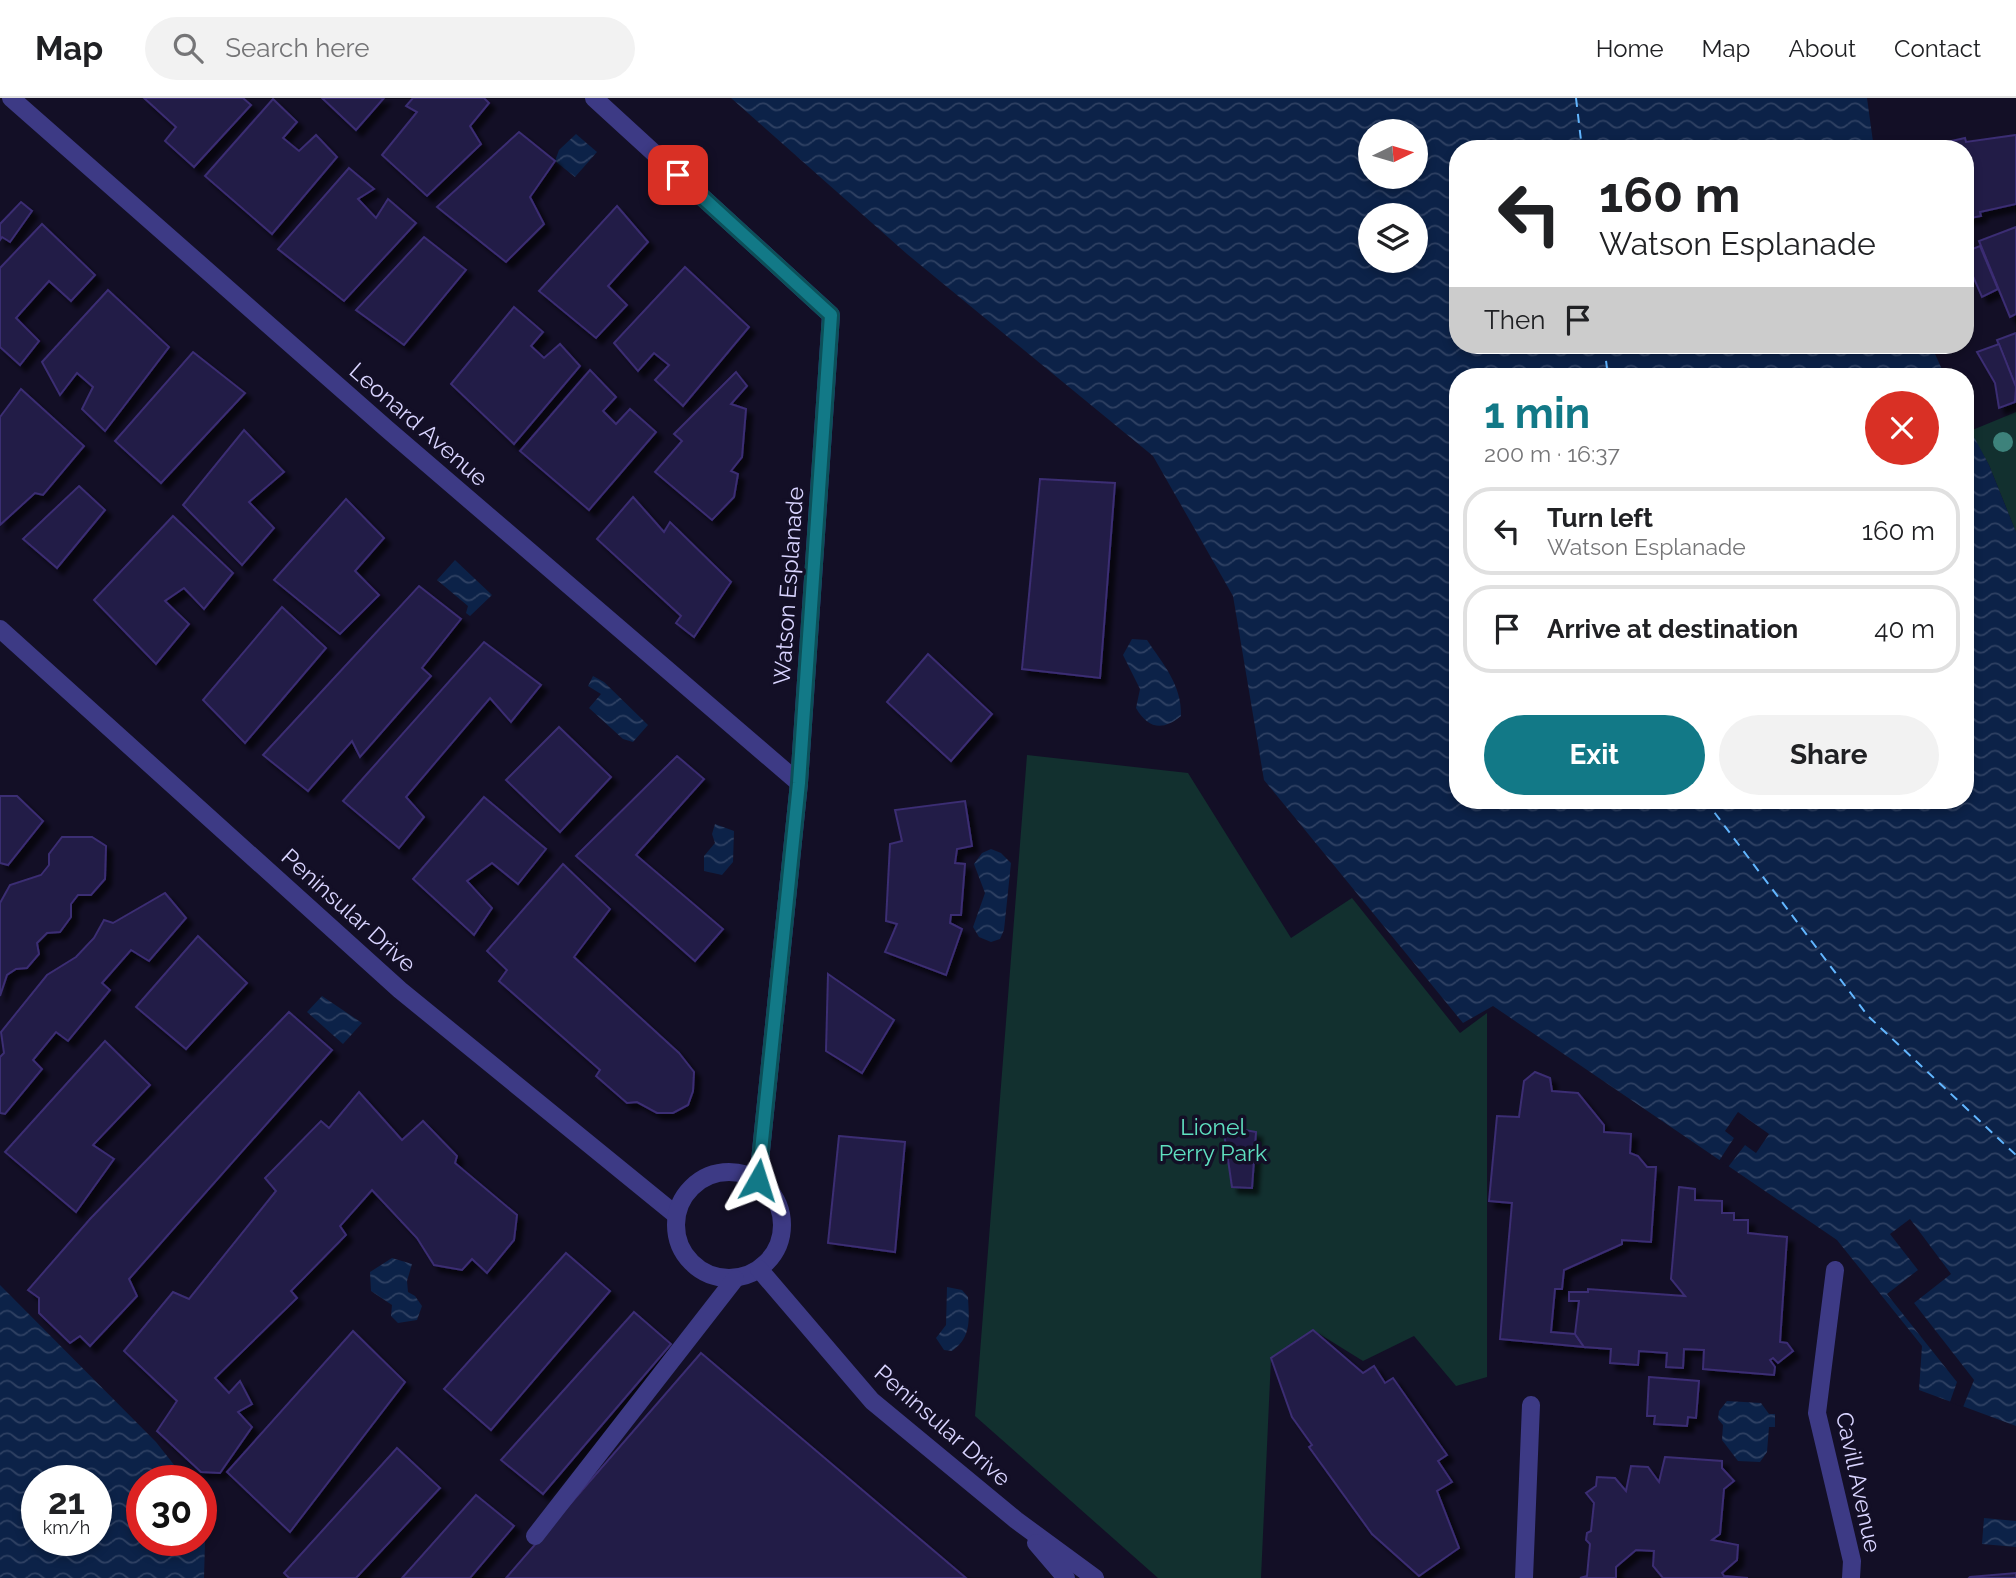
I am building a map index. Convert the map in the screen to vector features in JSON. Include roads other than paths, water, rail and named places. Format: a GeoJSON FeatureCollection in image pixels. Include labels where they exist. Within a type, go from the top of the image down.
{"type":"FeatureCollection","features":[{"type":"Feature","properties":{"kind":"street","name":"Leonard Avenue"},"geometry":{"type":"LineString","coordinates":[[12,98],[387,429],[799,783]]}},
{"type":"Feature","properties":{"kind":"street","name":"Watson Esplanade"},"geometry":{"type":"LineString","coordinates":[[594,98],[831,315],[799,783],[758,1180]]}},
{"type":"Feature","properties":{"kind":"street","name":"Peninsular Drive"},"geometry":{"type":"LineString","coordinates":[[0,629],[400,990],[676,1215]]}},
{"type":"Feature","properties":{"kind":"street"},"geometry":{"type":"LineString","coordinates":[[730,1172],[758,1180],[769,1190],[781,1217],[777,1247],[759,1269],[735,1279],[714,1277],[699,1270],[688,1259],[680,1245],[676,1215],[690,1188],[708,1177],[730,1172]]}},
{"type":"Feature","properties":{"kind":"street","name":"Peninsular Drive"},"geometry":{"type":"LineString","coordinates":[[759,1269],[872,1401],[1016,1520],[1095,1578]]}},
{"type":"Feature","properties":{"kind":"street","name":"Cavill Avenue"},"geometry":{"type":"LineString","coordinates":[[1835,1270],[1817,1413],[1852,1561],[1851,1578]]}},
{"type":"Feature","properties":{"kind":"street"},"geometry":{"type":"LineString","coordinates":[[535,1536],[735,1279]]}},
{"type":"Feature","properties":{"kind":"street"},"geometry":{"type":"LineString","coordinates":[[1524,1578],[1531,1405]]}},
{"type":"Feature","properties":{"kind":"street","name":"Peninsular Drive"},"geometry":{"type":"LineString","coordinates":[[1016,1520],[1066,1578]]}},
{"type":"Feature","properties":{"kind":"water"},"geometry":{"type":"Polygon","coordinates":[[[731,98],[1867,98],[1873,140],[1449,140],[1449,354],[1935,354],[1941,368],[1449,368],[1449,809],[1974,809],[1974,437],[1989,465],[2016,532],[2016,1426],[1919,1390],[1922,1346],[1837,1240],[1493,1006],[1463,1023],[1264,780],[1233,596],[1153,456],[907,254],[731,98]]]}},
{"type":"Feature","properties":{"kind":"water"},"geometry":{"type":"Polygon","coordinates":[[[576,134],[597,152],[575,177],[555,161],[559,150],[576,134]]]}},
{"type":"Feature","properties":{"kind":"water"},"geometry":{"type":"Polygon","coordinates":[[[455,560],[492,595],[470,616],[466,613],[468,606],[437,580],[455,560]]]}},
{"type":"Feature","properties":{"kind":"water"},"geometry":{"type":"Polygon","coordinates":[[[1132,639],[1147,640],[1175,685],[1181,716],[1168,724],[1151,724],[1136,708],[1140,689],[1123,655],[1132,639]]]}},
{"type":"Feature","properties":{"kind":"water"},"geometry":{"type":"Polygon","coordinates":[[[593,676],[604,682],[648,725],[633,742],[623,739],[589,708],[601,694],[588,686],[593,676]]]}},
{"type":"Feature","properties":{"kind":"water"},"geometry":{"type":"Polygon","coordinates":[[[715,824],[734,831],[733,862],[722,875],[704,871],[704,856],[715,843],[712,834],[715,824]]]}},
{"type":"Feature","properties":{"kind":"water"},"geometry":{"type":"Polygon","coordinates":[[[991,849],[1001,853],[1011,863],[1004,930],[1000,939],[991,942],[979,937],[973,927],[985,893],[974,864],[982,853],[991,849]]]}},
{"type":"Feature","properties":{"kind":"water"},"geometry":{"type":"Polygon","coordinates":[[[322,996],[362,1023],[343,1044],[307,1012],[322,996]]]}},
{"type":"Feature","properties":{"kind":"water"},"geometry":{"type":"Polygon","coordinates":[[[392,1258],[412,1264],[407,1281],[408,1292],[415,1296],[422,1306],[417,1320],[398,1323],[391,1316],[392,1305],[371,1291],[370,1272],[392,1258]]]}},
{"type":"Feature","properties":{"kind":"water"},"geometry":{"type":"Polygon","coordinates":[[[0,1285],[156,1442],[174,1465],[126,1465],[126,1556],[205,1556],[204,1578],[0,1578],[0,1285]]]}},
{"type":"Feature","properties":{"kind":"water"},"geometry":{"type":"Polygon","coordinates":[[[947,1287],[962,1290],[968,1297],[969,1320],[966,1334],[952,1351],[944,1350],[936,1338],[946,1325],[947,1287]]]}},
{"type":"Feature","properties":{"kind":"water"},"geometry":{"type":"Polygon","coordinates":[[[1727,1401],[1761,1403],[1769,1414],[1775,1414],[1775,1427],[1769,1427],[1767,1452],[1760,1462],[1738,1461],[1722,1440],[1723,1425],[1718,1419],[1719,1411],[1727,1401]]]}},
{"type":"Feature","properties":{"kind":"water"},"geometry":{"type":"Polygon","coordinates":[[[1984,1518],[2016,1521],[2016,1547],[1982,1544],[1984,1518]]]}},
{"type":"Feature","properties":{"kind":"park label","name":"Lionel Perry Park"},"geometry":{"type":"Point","coordinates":[1213,1139]}}]}
